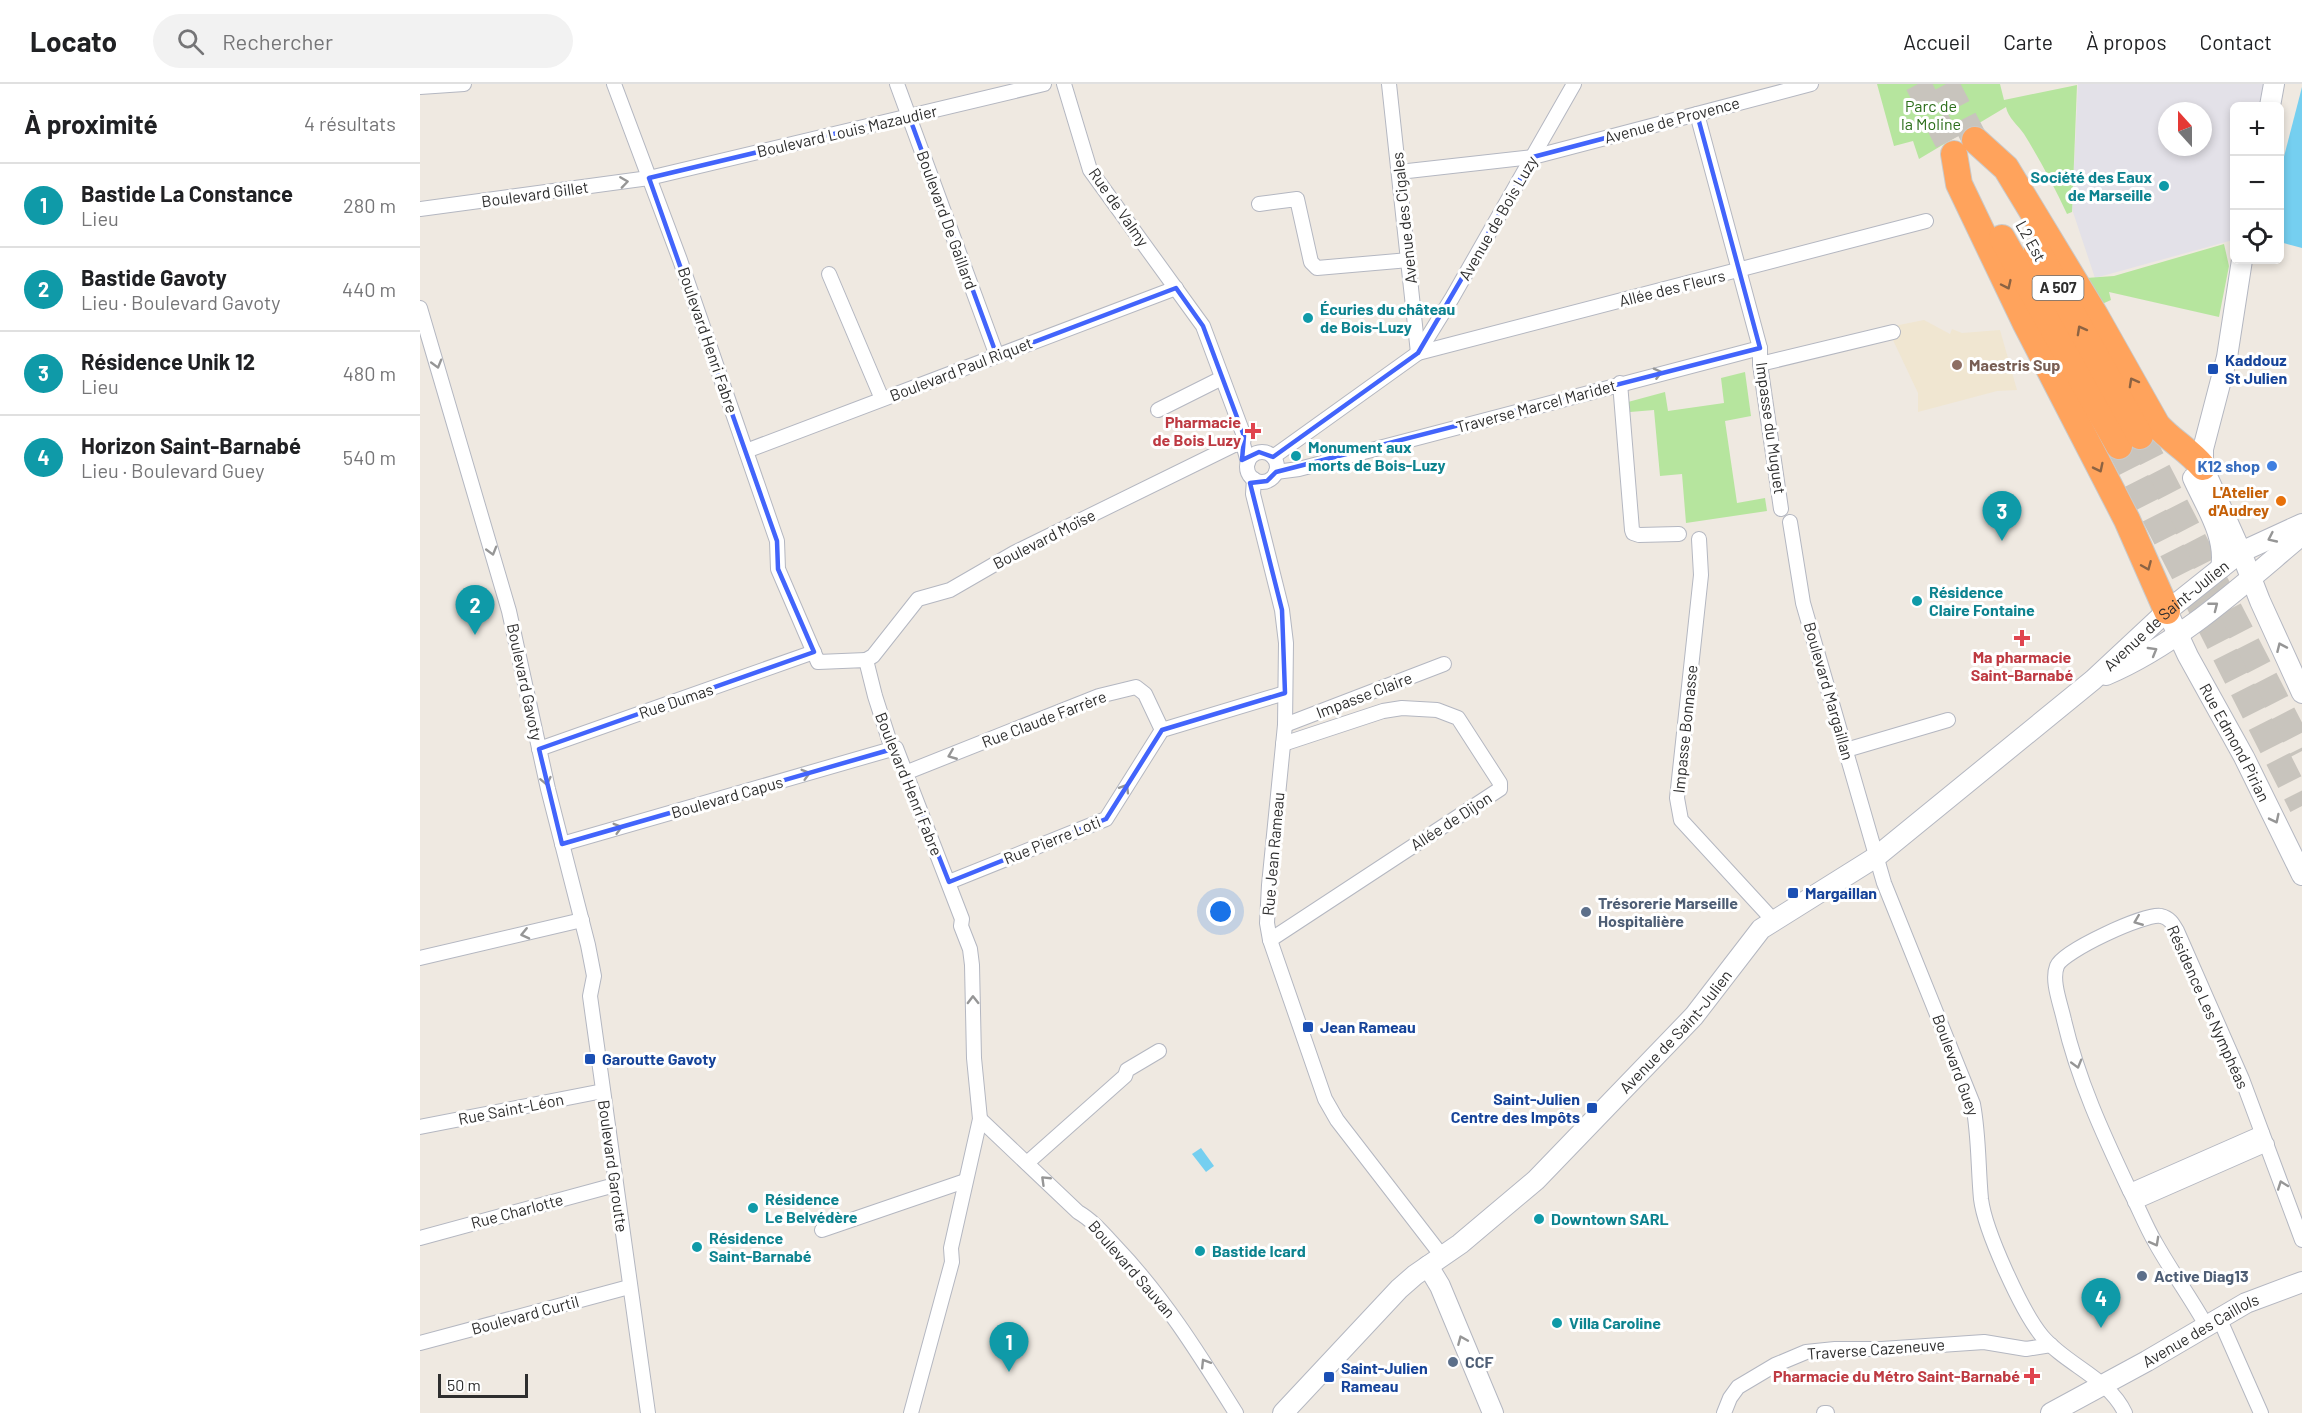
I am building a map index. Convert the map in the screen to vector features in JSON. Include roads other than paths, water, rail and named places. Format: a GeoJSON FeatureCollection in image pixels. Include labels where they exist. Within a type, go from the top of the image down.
{"type":"FeatureCollection","features":[{"type":"Feature","properties":{"kind":"highway","name":"L2 Est"},"geometry":{"type":"LineString","coordinates":[[2167,611],[2127,520],[2025,322],[1964,195],[1959,184],[1954,154],[2130,441],[1975,140],[2006,168],[2095,315],[2157,424],[2197,460]]}},
{"type":"Feature","properties":{"kind":"main road"},"geometry":{"type":"LineString","coordinates":[[2271,102],[2274,84]]}},
{"type":"Feature","properties":{"kind":"main road"},"geometry":{"type":"LineString","coordinates":[[2221,568],[2224,554],[2219,536],[2190,469],[2204,449],[2227,357],[2241,264]]}},
{"type":"Feature","properties":{"kind":"main road"},"geometry":{"type":"LineString","coordinates":[[2197,460],[2241,552],[2302,693]]}},
{"type":"Feature","properties":{"kind":"main road","name":"Avenue de Saint-Julien"},"geometry":{"type":"LineString","coordinates":[[1283,1413],[1399,1289],[1496,1215],[1536,1180],[1694,1016],[1761,929],[1876,857],[2092,680],[2167,611],[2241,552],[2302,524]]}},
{"type":"Feature","properties":{"kind":"main road","name":"Avenue de Saint-Julien"},"geometry":{"type":"LineString","coordinates":[[2092,680],[2127,666],[2178,634],[2302,535]]}},
{"type":"Feature","properties":{"kind":"main road","name":"Rue Edmond Pirian"},"geometry":{"type":"LineString","coordinates":[[2167,611],[2244,757],[2302,875]]}},
{"type":"Feature","properties":{"kind":"main road"},"geometry":{"type":"LineString","coordinates":[[1435,1261],[1440,1286],[1493,1413]]}},
{"type":"Feature","properties":{"kind":"main road","name":"Avenue des Caillols"},"geometry":{"type":"LineString","coordinates":[[2051,1413],[2213,1324],[2246,1303],[2302,1282]]}},
{"type":"Feature","properties":{"kind":"street"},"geometry":{"type":"LineString","coordinates":[[420,87],[464,84]]}},
{"type":"Feature","properties":{"kind":"street","name":"Boulevard Henri Fabre"},"geometry":{"type":"LineString","coordinates":[[614,84],[650,178],[777,541],[778,569],[814,652]]}},
{"type":"Feature","properties":{"kind":"street","name":"Boulevard De Gaillard"},"geometry":{"type":"LineString","coordinates":[[897,84],[997,356]]}},
{"type":"Feature","properties":{"kind":"street","name":"Boulevard Louis Mazaudier"},"geometry":{"type":"LineString","coordinates":[[650,178],[1044,84]]}},
{"type":"Feature","properties":{"kind":"street","name":"Rue de Valmy"},"geometry":{"type":"LineString","coordinates":[[1064,84],[1090,170],[1176,288]]}},
{"type":"Feature","properties":{"kind":"street","name":"Avenue des Cigales"},"geometry":{"type":"LineString","coordinates":[[1389,84],[1399,172],[1403,261],[1418,353]]}},
{"type":"Feature","properties":{"kind":"street","name":"Avenue de Bois Luzy"},"geometry":{"type":"LineString","coordinates":[[1274,457],[1418,353],[1574,84]]}},
{"type":"Feature","properties":{"kind":"street","name":"Avenue de Provence"},"geometry":{"type":"LineString","coordinates":[[1399,172],[1533,157],[1811,84]]}},
{"type":"Feature","properties":{"kind":"street","name":"Impasse du Muguet"},"geometry":{"type":"LineString","coordinates":[[1697,114],[1760,348],[1760,364],[1781,509]]}},
{"type":"Feature","properties":{"kind":"street","name":"Boulevard Gillet"},"geometry":{"type":"LineString","coordinates":[[420,209],[650,178]]}},
{"type":"Feature","properties":{"kind":"street"},"geometry":{"type":"LineString","coordinates":[[1259,204],[1297,199],[1311,262],[1317,268],[1403,261]]}},
{"type":"Feature","properties":{"kind":"street","name":"Allée des Fleurs"},"geometry":{"type":"LineString","coordinates":[[1418,353],[1926,221]]}},
{"type":"Feature","properties":{"kind":"street"},"geometry":{"type":"LineString","coordinates":[[829,274],[882,399]]}},
{"type":"Feature","properties":{"kind":"street"},"geometry":{"type":"LineString","coordinates":[[1176,288],[1203,326],[1244,436],[1243,444],[1249,475],[1254,479],[1267,481],[1276,472],[1274,457],[1267,452],[1252,455],[1248,462]]}},
{"type":"Feature","properties":{"kind":"street","name":"Boulevard Paul Riquet"},"geometry":{"type":"LineString","coordinates":[[746,451],[1176,288]]}},
{"type":"Feature","properties":{"kind":"street","name":"Boulevard Gavoty"},"geometry":{"type":"LineString","coordinates":[[420,308],[509,611],[539,749],[582,920]]}},
{"type":"Feature","properties":{"kind":"street"},"geometry":{"type":"LineString","coordinates":[[1760,364],[1893,332]]}},
{"type":"Feature","properties":{"kind":"street","name":"Traverse Marcel Maridet"},"geometry":{"type":"LineString","coordinates":[[1276,472],[1299,469],[1760,348]]}},
{"type":"Feature","properties":{"kind":"street"},"geometry":{"type":"LineString","coordinates":[[1158,410],[1222,378]]}},
{"type":"Feature","properties":{"kind":"street"},"geometry":{"type":"LineString","coordinates":[[1620,383],[1632,530],[1639,535],[1679,534]]}},
{"type":"Feature","properties":{"kind":"street","name":"Boulevard Moïse"},"geometry":{"type":"LineString","coordinates":[[866,660],[873,656],[918,599],[950,590],[1014,553],[1234,445],[1243,444]]}},
{"type":"Feature","properties":{"kind":"street","name":"Rue Jean Rameau"},"geometry":{"type":"LineString","coordinates":[[1254,479],[1253,494],[1282,610],[1286,643],[1285,725],[1269,885],[1267,923],[1270,940],[1325,1099],[1337,1120],[1435,1261]]}},
{"type":"Feature","properties":{"kind":"street","name":"Boulevard Margaillan"},"geometry":{"type":"LineString","coordinates":[[1790,522],[1803,603],[1876,857]]}},
{"type":"Feature","properties":{"kind":"street","name":"Impasse Bonnasse"},"geometry":{"type":"LineString","coordinates":[[1699,539],[1701,575],[1677,798],[1681,820],[1773,920]]}},
{"type":"Feature","properties":{"kind":"street"},"geometry":{"type":"LineString","coordinates":[[814,652],[818,662],[866,660]]}},
{"type":"Feature","properties":{"kind":"street","name":"Rue Dumas"},"geometry":{"type":"LineString","coordinates":[[539,749],[814,652]]}},
{"type":"Feature","properties":{"kind":"street","name":"Boulevard Henri Fabre"},"geometry":{"type":"LineString","coordinates":[[866,660],[892,749],[896,748],[962,919],[961,926],[970,949],[972,965],[974,1058],[980,1119],[951,1248],[952,1262],[911,1413]]}},
{"type":"Feature","properties":{"kind":"street","name":"Impasse Claire"},"geometry":{"type":"LineString","coordinates":[[1285,725],[1444,664]]}},
{"type":"Feature","properties":{"kind":"street","name":"Rue Claude Farrère"},"geometry":{"type":"LineString","coordinates":[[905,773],[1099,696],[1136,687],[1145,694],[1162,730]]}},
{"type":"Feature","properties":{"kind":"street"},"geometry":{"type":"LineString","coordinates":[[1162,730],[1286,693]]}},
{"type":"Feature","properties":{"kind":"street","name":"Allée de Dijon"},"geometry":{"type":"LineString","coordinates":[[1270,940],[1500,789],[1500,783],[1458,718],[1437,710],[1402,708],[1383,711],[1283,744]]}},
{"type":"Feature","properties":{"kind":"street"},"geometry":{"type":"LineString","coordinates":[[1846,750],[1947,720]]}},
{"type":"Feature","properties":{"kind":"street","name":"Rue Pierre Loti"},"geometry":{"type":"LineString","coordinates":[[949,882],[1106,819],[1162,730]]}},
{"type":"Feature","properties":{"kind":"street","name":"Boulevard Capus"},"geometry":{"type":"LineString","coordinates":[[562,844],[892,749]]}},
{"type":"Feature","properties":{"kind":"street","name":"Boulevard Guey"},"geometry":{"type":"LineString","coordinates":[[1876,857],[1884,883],[1973,1104],[1978,1133],[1982,1201],[1998,1251],[2034,1326],[2051,1345],[2118,1399],[2125,1413]]}},
{"type":"Feature","properties":{"kind":"street","name":"Résidence Les Nymphéas"},"geometry":{"type":"LineString","coordinates":[[2261,1413],[2213,1324],[2155,1243],[2098,1124],[2082,1083],[2056,983],[2056,968],[2061,960],[2070,953],[2148,917],[2160,916],[2170,920],[2177,931],[2228,1048],[2302,1240]]}},
{"type":"Feature","properties":{"kind":"street"},"geometry":{"type":"LineString","coordinates":[[420,958],[582,920]]}},
{"type":"Feature","properties":{"kind":"street","name":"Boulevard Garoutte"},"geometry":{"type":"LineString","coordinates":[[582,920],[594,976],[590,996],[648,1413]]}},
{"type":"Feature","properties":{"kind":"street"},"geometry":{"type":"LineString","coordinates":[[1027,1163],[1125,1076],[1127,1070],[1159,1051]]}},
{"type":"Feature","properties":{"kind":"street","name":"Rue Saint-Léon"},"geometry":{"type":"LineString","coordinates":[[420,1127],[603,1092]]}},
{"type":"Feature","properties":{"kind":"street","name":"Boulevard Sauvan"},"geometry":{"type":"LineString","coordinates":[[980,1119],[1078,1212],[1089,1218],[1144,1279],[1182,1328],[1236,1413]]}},
{"type":"Feature","properties":{"kind":"street"},"geometry":{"type":"LineString","coordinates":[[2133,1196],[2264,1138]]}},
{"type":"Feature","properties":{"kind":"street"},"geometry":{"type":"LineString","coordinates":[[822,1230],[965,1181]]}},
{"type":"Feature","properties":{"kind":"street","name":"Rue Charlotte"},"geometry":{"type":"LineString","coordinates":[[420,1238],[615,1185]]}},
{"type":"Feature","properties":{"kind":"street","name":"Boulevard Curtil"},"geometry":{"type":"LineString","coordinates":[[420,1343],[629,1287]]}},
{"type":"Feature","properties":{"kind":"street","name":"Traverse Cazeneuve"},"geometry":{"type":"LineString","coordinates":[[1724,1413],[1730,1398],[1738,1387],[1775,1365],[1806,1352],[1984,1342],[2026,1349],[2051,1345]]}},
{"type":"Feature","properties":{"kind":"water"},"geometry":{"type":"Polygon","coordinates":[[[2302,87],[2302,248],[2284,243],[2284,157],[2302,87]]]}},
{"type":"Feature","properties":{"kind":"water"},"geometry":{"type":"Polygon","coordinates":[[[1201,1148],[1214,1166],[1206,1172],[1192,1154],[1201,1148]]]}},
{"type":"Feature","properties":{"kind":"tunnel"},"geometry":{"type":"LineString","coordinates":[[1918,84],[1954,154]]}},
{"type":"Feature","properties":{"kind":"tunnel"},"geometry":{"type":"LineString","coordinates":[[1946,84],[1975,140]]}},
{"type":"Feature","properties":{"kind":"tunnel"},"geometry":{"type":"LineString","coordinates":[[2140,436],[2302,751]]}},
{"type":"Feature","properties":{"kind":"tunnel"},"geometry":{"type":"LineString","coordinates":[[2119,446],[2302,806]]}},
{"type":"Feature","properties":{"kind":"place","name":"Société des Eaux de Marseille"},"geometry":{"type":"Point","coordinates":[2164,186]}},
{"type":"Feature","properties":{"kind":"place","name":"Écuries du château de Bois-Luzy"},"geometry":{"type":"Point","coordinates":[1308,318]}},
{"type":"Feature","properties":{"kind":"place","name":"Maestris Sup"},"geometry":{"type":"Point","coordinates":[1957,365]}},
{"type":"Feature","properties":{"kind":"place","name":"Kaddouz St Julien"},"geometry":{"type":"Point","coordinates":[2213,369]}},
{"type":"Feature","properties":{"kind":"place","name":"Pharmacie de Bois Luzy"},"geometry":{"type":"Point","coordinates":[1253,431]}},
{"type":"Feature","properties":{"kind":"place","name":"Monument aux morts de Bois-Luzy"},"geometry":{"type":"Point","coordinates":[1296,456]}},
{"type":"Feature","properties":{"kind":"place","name":"K12 shop"},"geometry":{"type":"Point","coordinates":[2272,466]}},
{"type":"Feature","properties":{"kind":"place","name":"L'Atelier d'Audrey"},"geometry":{"type":"Point","coordinates":[2281,501]}},
{"type":"Feature","properties":{"kind":"place","name":"Résidence Unik 12"},"geometry":{"type":"Point","coordinates":[2002,541]}},
{"type":"Feature","properties":{"kind":"place","name":"Résidence Claire Fontaine"},"geometry":{"type":"Point","coordinates":[1917,601]}},
{"type":"Feature","properties":{"kind":"place","name":"Bastide Gavoty"},"geometry":{"type":"Point","coordinates":[475,635]}},
{"type":"Feature","properties":{"kind":"place","name":"Ma pharmacie Saint-Barnabé"},"geometry":{"type":"Point","coordinates":[2022,638]}},
{"type":"Feature","properties":{"kind":"place","name":"Margaillan"},"geometry":{"type":"Point","coordinates":[1793,893]}},
{"type":"Feature","properties":{"kind":"place","name":"Trésorerie Marseille Hospitalière"},"geometry":{"type":"Point","coordinates":[1586,912]}},
{"type":"Feature","properties":{"kind":"place","name":"Jean Rameau"},"geometry":{"type":"Point","coordinates":[1308,1027]}},
{"type":"Feature","properties":{"kind":"place","name":"Garoutte Gavoty"},"geometry":{"type":"Point","coordinates":[590,1059]}},
{"type":"Feature","properties":{"kind":"place","name":"Saint-Julien Centre des Impôts"},"geometry":{"type":"Point","coordinates":[1592,1108]}},
{"type":"Feature","properties":{"kind":"place","name":"Résidence Le Belvédère"},"geometry":{"type":"Point","coordinates":[753,1208]}},
{"type":"Feature","properties":{"kind":"place","name":"Downtown SARL"},"geometry":{"type":"Point","coordinates":[1539,1219]}},
{"type":"Feature","properties":{"kind":"place","name":"Résidence Saint-Barnabé"},"geometry":{"type":"Point","coordinates":[697,1247]}},
{"type":"Feature","properties":{"kind":"place","name":"Bastide Icard"},"geometry":{"type":"Point","coordinates":[1200,1251]}},
{"type":"Feature","properties":{"kind":"place","name":"Active Diag13"},"geometry":{"type":"Point","coordinates":[2142,1276]}},
{"type":"Feature","properties":{"kind":"place","name":"Villa Caroline"},"geometry":{"type":"Point","coordinates":[1557,1323]}},
{"type":"Feature","properties":{"kind":"place","name":"Horizon Saint-Barnabé"},"geometry":{"type":"Point","coordinates":[2101,1328]}},
{"type":"Feature","properties":{"kind":"place","name":"CCF"},"geometry":{"type":"Point","coordinates":[1453,1362]}},
{"type":"Feature","properties":{"kind":"place","name":"Bastide La Constance"},"geometry":{"type":"Point","coordinates":[1009,1372]}},
{"type":"Feature","properties":{"kind":"place","name":"Pharmacie du Métro Saint-Barnabé"},"geometry":{"type":"Point","coordinates":[2032,1376]}},
{"type":"Feature","properties":{"kind":"place","name":"Saint-Julien Rameau"},"geometry":{"type":"Point","coordinates":[1329,1377]}},
{"type":"Feature","properties":{"kind":"park label","name":"Parc de la Moline"},"geometry":{"type":"Point","coordinates":[1931,115]}}]}
